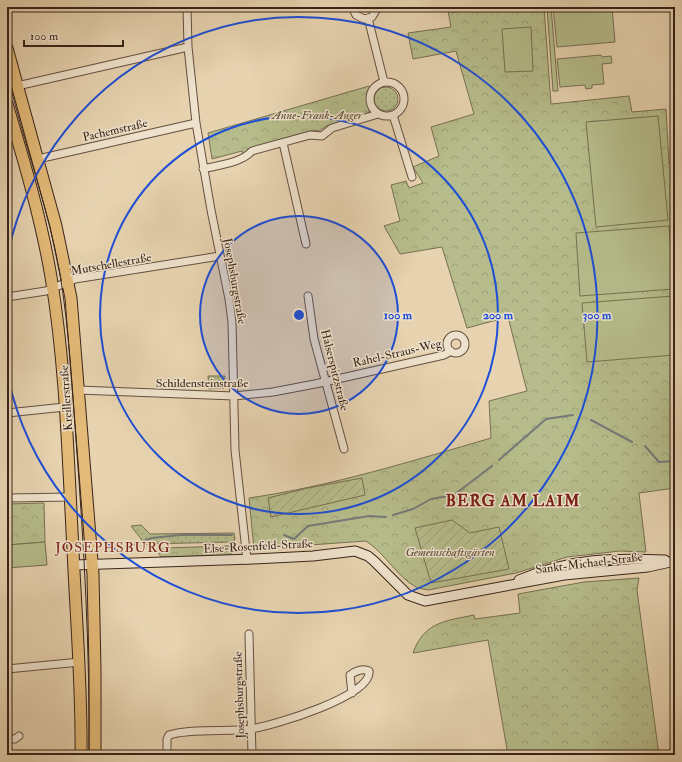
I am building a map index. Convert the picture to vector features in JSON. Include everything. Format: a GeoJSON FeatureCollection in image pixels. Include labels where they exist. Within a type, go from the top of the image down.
{"type":"FeatureCollection","features":[{"type":"Feature","properties":{"kind":"main road","name":"Kreillerstraße"},"geometry":{"type":"LineString","coordinates":[[7,48],[56,226],[68,282],[75,338],[92,564],[96,670],[94,755]]}},
{"type":"Feature","properties":{"kind":"main road","name":"Kreillerstraße"},"geometry":{"type":"LineString","coordinates":[[7,104],[10,127],[35,200],[53,288],[58,322],[71,497],[80,662],[81,755]]}},
{"type":"Feature","properties":{"kind":"street","name":"Josephsburgstraße"},"geometry":{"type":"LineString","coordinates":[[187,7],[188,47],[196,123],[232,322],[235,450],[247,560]]}},
{"type":"Feature","properties":{"kind":"street"},"geometry":{"type":"LineString","coordinates":[[352,7],[356,15],[364,19],[375,14],[378,7]]}},
{"type":"Feature","properties":{"kind":"street"},"geometry":{"type":"LineString","coordinates":[[368,18],[384,82]]}},
{"type":"Feature","properties":{"kind":"street"},"geometry":{"type":"LineString","coordinates":[[17,86],[188,47]]}},
{"type":"Feature","properties":{"kind":"street"},"geometry":{"type":"LineString","coordinates":[[203,168],[240,160],[247,157],[252,151],[310,136],[322,136],[332,128],[378,114],[393,115],[403,105],[403,95],[399,87],[395,84],[384,82],[378,84],[370,93],[371,105],[378,114]]}},
{"type":"Feature","properties":{"kind":"street"},"geometry":{"type":"LineString","coordinates":[[393,115],[412,177]]}},
{"type":"Feature","properties":{"kind":"street","name":"Pachemstraße"},"geometry":{"type":"LineString","coordinates":[[38,159],[196,123]]}},
{"type":"Feature","properties":{"kind":"street"},"geometry":{"type":"LineString","coordinates":[[283,143],[306,244]]}},
{"type":"Feature","properties":{"kind":"street","name":"Mutschellestraße"},"geometry":{"type":"LineString","coordinates":[[7,297],[53,288],[75,280],[220,256]]}},
{"type":"Feature","properties":{"kind":"street","name":"Halserspitzstraße"},"geometry":{"type":"LineString","coordinates":[[308,296],[314,339],[344,449]]}},
{"type":"Feature","properties":{"kind":"street","name":"Rahel-Straus-Weg"},"geometry":{"type":"LineString","coordinates":[[325,381],[444,355],[451,351]]}},
{"type":"Feature","properties":{"kind":"street","name":"Schildensteinstraße"},"geometry":{"type":"LineString","coordinates":[[78,390],[234,396],[274,392],[325,381]]}},
{"type":"Feature","properties":{"kind":"street"},"geometry":{"type":"LineString","coordinates":[[7,413],[65,407]]}},
{"type":"Feature","properties":{"kind":"street"},"geometry":{"type":"LineString","coordinates":[[7,498],[71,497]]}},
{"type":"Feature","properties":{"kind":"street","name":"Else-Rosenfeld-Straße"},"geometry":{"type":"LineString","coordinates":[[74,564],[247,560],[313,556],[355,551],[368,556],[408,595],[425,601]]}},
{"type":"Feature","properties":{"kind":"street","name":"Sankt-Michael-Straße"},"geometry":{"type":"LineString","coordinates":[[425,601],[564,575],[648,568],[675,561],[622,558],[562,565],[505,586]]}},
{"type":"Feature","properties":{"kind":"street","name":"Josephsburgstraße"},"geometry":{"type":"LineString","coordinates":[[249,634],[252,755]]}},
{"type":"Feature","properties":{"kind":"street"},"geometry":{"type":"LineString","coordinates":[[7,669],[80,662]]}},
{"type":"Feature","properties":{"kind":"street"},"geometry":{"type":"LineString","coordinates":[[167,755],[167,739],[174,733],[251,729],[278,723],[352,693]]}},
{"type":"Feature","properties":{"kind":"street"},"geometry":{"type":"LineString","coordinates":[[7,739],[15,739],[19,736]]}},
{"type":"Feature","properties":{"kind":"green space"},"geometry":{"type":"Polygon","coordinates":[[[450,7],[544,7],[551,104],[629,96],[632,112],[666,109],[669,164],[675,163],[675,488],[639,493],[646,552],[620,551],[567,557],[516,573],[428,590],[417,588],[409,583],[373,546],[366,541],[254,549],[249,498],[341,480],[491,438],[489,401],[527,391],[508,317],[467,328],[442,247],[400,254],[384,226],[400,221],[391,185],[406,181],[409,188],[423,183],[413,167],[439,156],[431,127],[474,114],[456,51],[413,59],[408,33],[451,27],[448,11],[450,7]]]}},
{"type":"Feature","properties":{"kind":"green space"},"geometry":{"type":"Polygon","coordinates":[[[547,7],[551,7],[558,91],[553,91],[547,7]]]}},
{"type":"Feature","properties":{"kind":"green space"},"geometry":{"type":"Polygon","coordinates":[[[553,7],[612,7],[615,42],[557,47],[553,7]]]}},
{"type":"Feature","properties":{"kind":"green space"},"geometry":{"type":"Polygon","coordinates":[[[531,27],[533,71],[505,72],[502,29],[531,27]]]}},
{"type":"Feature","properties":{"kind":"green space"},"geometry":{"type":"Polygon","coordinates":[[[601,55],[602,57],[611,56],[612,63],[602,64],[604,84],[592,85],[592,88],[586,89],[585,85],[560,87],[557,59],[601,55]]]}},
{"type":"Feature","properties":{"kind":"green space","name":"Anne-Frank-Anger"},"geometry":{"type":"Polygon","coordinates":[[[369,86],[371,88],[367,96],[369,108],[368,114],[326,126],[319,131],[314,130],[250,148],[244,156],[242,151],[212,159],[208,133],[369,86]]]}},
{"type":"Feature","properties":{"kind":"green space"},"geometry":{"type":"Polygon","coordinates":[[[386,87],[395,90],[398,99],[395,108],[386,111],[377,108],[374,99],[377,90],[386,87]]]}},
{"type":"Feature","properties":{"kind":"green space"},"geometry":{"type":"Polygon","coordinates":[[[658,116],[668,220],[596,227],[586,122],[658,116]]]}},
{"type":"Feature","properties":{"kind":"green space"},"geometry":{"type":"Polygon","coordinates":[[[669,226],[674,289],[580,296],[576,233],[669,226]]]}},
{"type":"Feature","properties":{"kind":"green space"},"geometry":{"type":"Polygon","coordinates":[[[673,296],[675,355],[587,362],[582,303],[673,296]]]}},
{"type":"Feature","properties":{"kind":"green space"},"geometry":{"type":"Polygon","coordinates":[[[208,376],[225,376],[224,388],[209,389],[208,376]]]}},
{"type":"Feature","properties":{"kind":"green space"},"geometry":{"type":"Polygon","coordinates":[[[362,478],[365,495],[271,517],[268,498],[308,488],[362,478]]]}},
{"type":"Feature","properties":{"kind":"green space"},"geometry":{"type":"Polygon","coordinates":[[[44,503],[45,542],[7,545],[7,504],[44,503]]]}},
{"type":"Feature","properties":{"kind":"green space","name":"Gemeinschaftsgärten"},"geometry":{"type":"Polygon","coordinates":[[[452,520],[470,533],[499,527],[509,569],[431,583],[415,528],[452,520]]]}},
{"type":"Feature","properties":{"kind":"green space"},"geometry":{"type":"Polygon","coordinates":[[[141,525],[150,534],[234,533],[235,539],[233,542],[145,544],[131,526],[141,525]]]}},
{"type":"Feature","properties":{"kind":"green space"},"geometry":{"type":"Polygon","coordinates":[[[45,542],[47,565],[7,568],[7,545],[45,542]]]}},
{"type":"Feature","properties":{"kind":"green space"},"geometry":{"type":"Polygon","coordinates":[[[229,546],[231,548],[231,555],[161,557],[157,551],[163,548],[229,546]]]}},
{"type":"Feature","properties":{"kind":"green space"},"geometry":{"type":"Polygon","coordinates":[[[639,578],[637,590],[659,755],[508,755],[488,640],[413,653],[423,635],[429,629],[445,621],[474,615],[475,619],[520,613],[518,594],[584,582],[639,578]]]}},
{"type":"Feature","properties":{"kind":"waterway"},"geometry":{"type":"LineString","coordinates":[[499,460],[546,419],[573,415]]}},
{"type":"Feature","properties":{"kind":"waterway"},"geometry":{"type":"LineString","coordinates":[[591,420],[632,442]]}},
{"type":"Feature","properties":{"kind":"waterway"},"geometry":{"type":"LineString","coordinates":[[645,446],[659,462],[675,461]]}},
{"type":"Feature","properties":{"kind":"waterway"},"geometry":{"type":"LineString","coordinates":[[393,515],[413,509],[431,499],[454,495],[492,466]]}},
{"type":"Feature","properties":{"kind":"waterway"},"geometry":{"type":"LineString","coordinates":[[284,535],[294,539],[308,526],[369,516],[386,517]]}},
{"type":"Feature","properties":{"kind":"waterway"},"geometry":{"type":"LineString","coordinates":[[132,545],[152,538],[180,535],[232,535]]}},
{"type":"Feature","properties":{"kind":"tram line"},"geometry":{"type":"LineString","coordinates":[[7,73],[20,124],[49,223],[60,274],[66,315],[72,378],[84,558],[89,676],[89,755]]}},
{"type":"Feature","properties":{"kind":"district","name":"BERG AM LAIM"},"geometry":{"type":"Point","coordinates":[513,500]}},
{"type":"Feature","properties":{"kind":"district","name":"JOSEPHSBURG"},"geometry":{"type":"Point","coordinates":[113,547]}}]}
